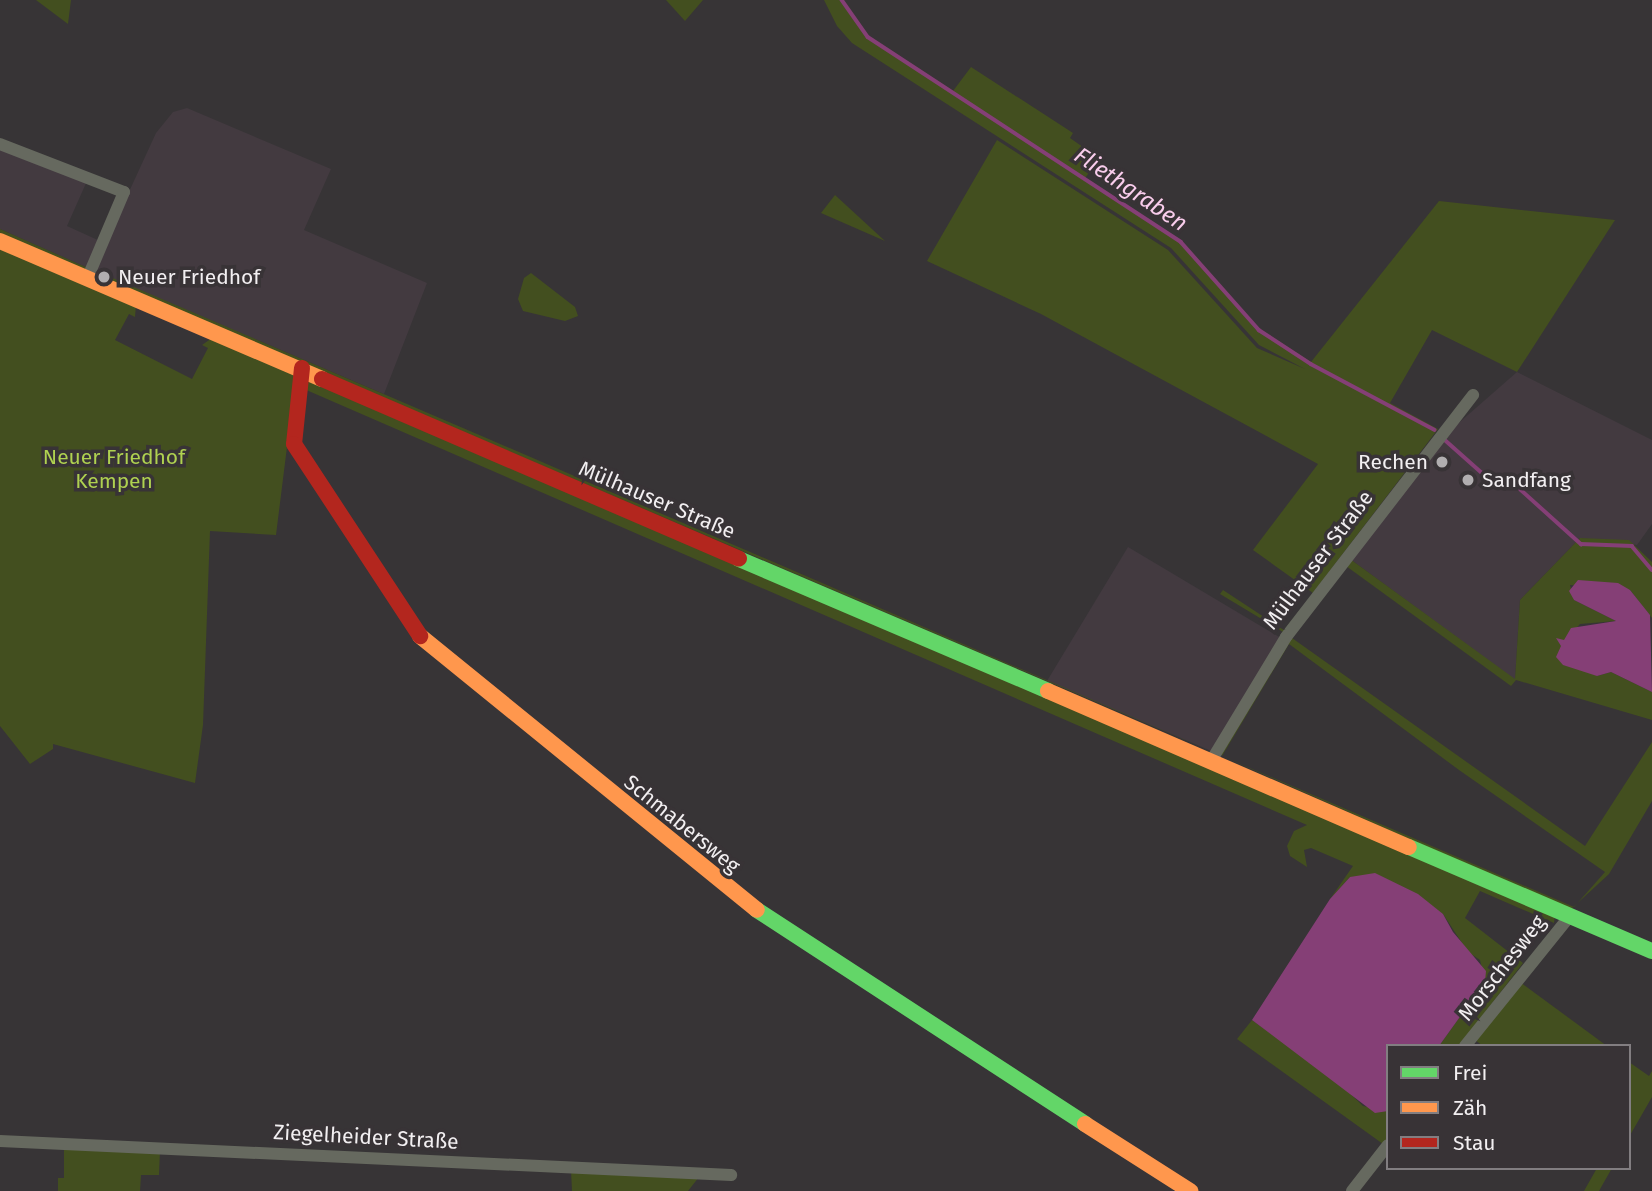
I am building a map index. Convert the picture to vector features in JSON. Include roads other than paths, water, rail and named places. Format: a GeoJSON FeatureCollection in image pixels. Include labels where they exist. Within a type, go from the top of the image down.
{"type":"FeatureCollection","features":[{"type":"Feature","properties":{"kind":"street"},"geometry":{"type":"LineString","coordinates":[[0,144],[124,192],[88,277]]}},
{"type":"Feature","properties":{"kind":"street","name":"Mülhauser Straße"},"geometry":{"type":"LineString","coordinates":[[0,241],[302,368],[1652,951]]}},
{"type":"Feature","properties":{"kind":"street","name":"Schmabersweg"},"geometry":{"type":"LineString","coordinates":[[302,368],[294,444],[426,645],[779,928],[1191,1191]]}},
{"type":"Feature","properties":{"kind":"street","name":"Mülhauser Straße"},"geometry":{"type":"LineString","coordinates":[[1211,761],[1286,637],[1473,395]]}},
{"type":"Feature","properties":{"kind":"street","name":"Morschesweg"},"geometry":{"type":"LineString","coordinates":[[1467,1044],[1570,916]]}},
{"type":"Feature","properties":{"kind":"street","name":"Ziegelheider Straße"},"geometry":{"type":"LineString","coordinates":[[0,1141],[731,1175]]}},
{"type":"Feature","properties":{"kind":"street"},"geometry":{"type":"LineString","coordinates":[[1352,1191],[1386,1148]]}},
{"type":"Feature","properties":{"kind":"waterway","name":"Fliethgraben"},"geometry":{"type":"LineString","coordinates":[[842,0],[868,37],[1181,242],[1259,330],[1311,364],[1435,430]]}},
{"type":"Feature","properties":{"kind":"waterway","name":"Fliethgraben"},"geometry":{"type":"LineString","coordinates":[[1444,439],[1490,480],[1514,486]]}},
{"type":"Feature","properties":{"kind":"waterway","name":"Fliethgraben"},"geometry":{"type":"LineString","coordinates":[[1519,488],[1581,544],[1632,546],[1652,570]]}},
{"type":"Feature","properties":{"kind":"place","name":"Neuer Friedhof"},"geometry":{"type":"Point","coordinates":[104,277]}},
{"type":"Feature","properties":{"kind":"place","name":"Rechen"},"geometry":{"type":"Point","coordinates":[1442,462]}},
{"type":"Feature","properties":{"kind":"place","name":"Sandfang"},"geometry":{"type":"Point","coordinates":[1468,480]}},
{"type":"Feature","properties":{"kind":"park label","name":"Neuer Friedhof Kempen"},"geometry":{"type":"Point","coordinates":[114,469]}}]}
